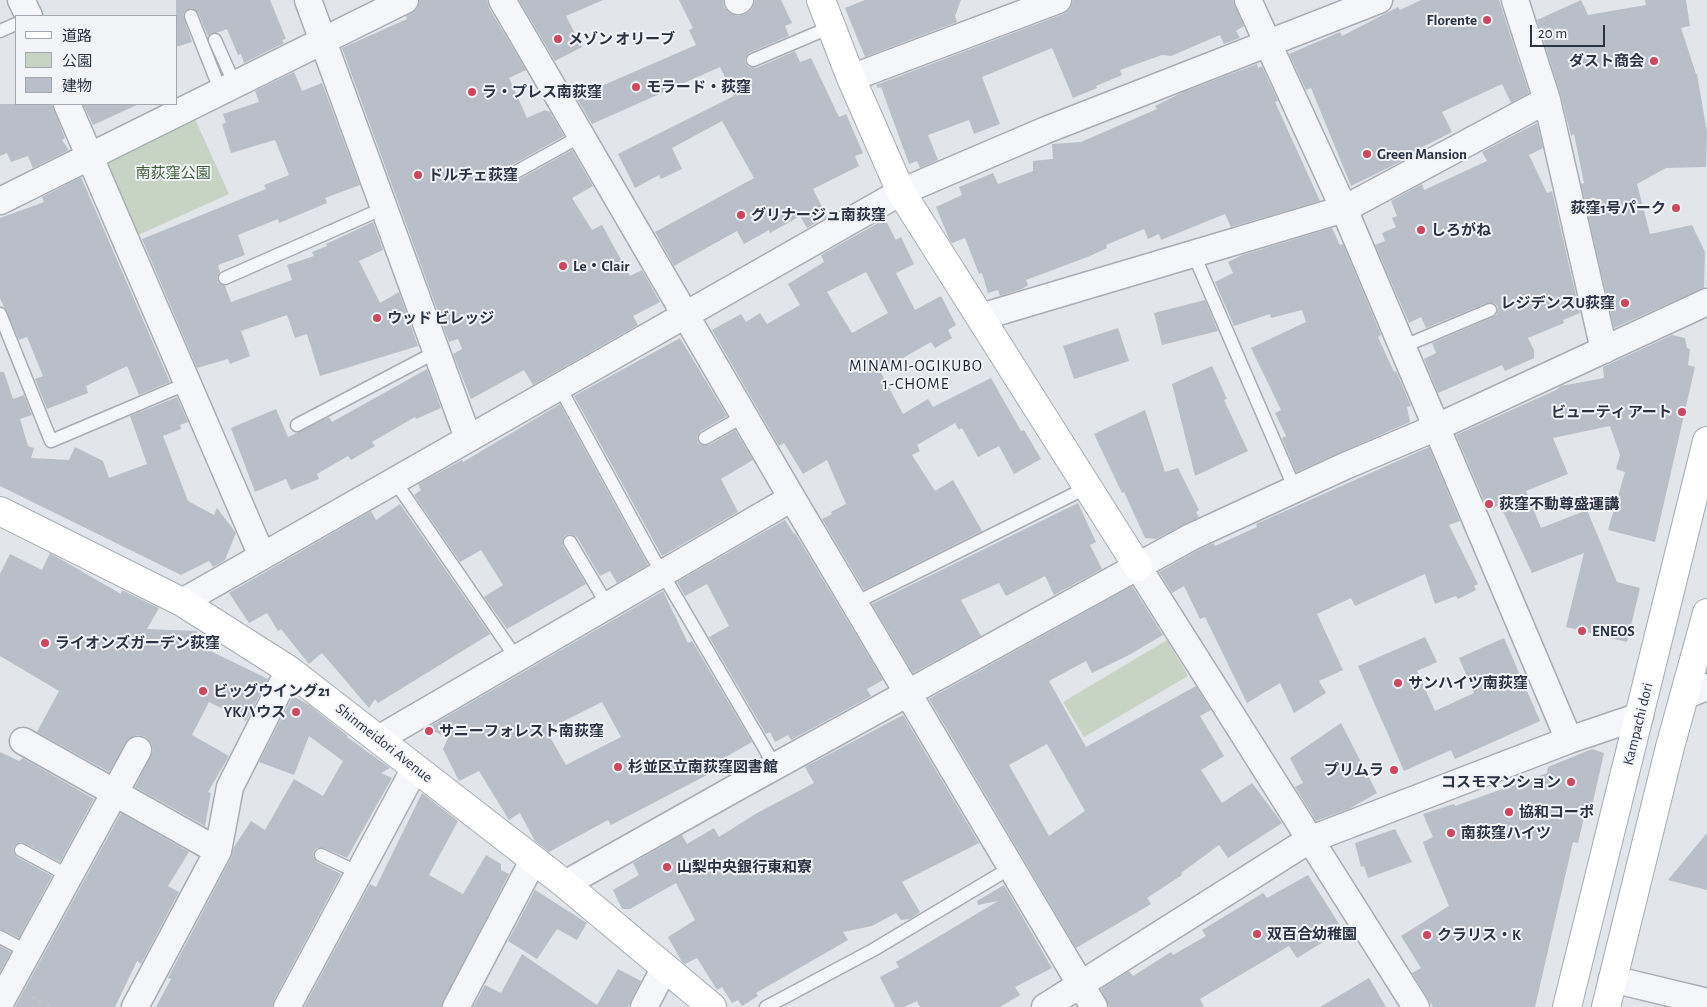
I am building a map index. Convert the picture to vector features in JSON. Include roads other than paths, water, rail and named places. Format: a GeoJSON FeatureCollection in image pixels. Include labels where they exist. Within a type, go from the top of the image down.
{"type":"FeatureCollection","features":[{"type":"Feature","properties":{"kind":"street"},"geometry":{"type":"LineString","coordinates":[[22,0],[28,15]]}},
{"type":"Feature","properties":{"kind":"street"},"geometry":{"type":"LineString","coordinates":[[308,0],[468,438]]}},
{"type":"Feature","properties":{"kind":"street"},"geometry":{"type":"LineString","coordinates":[[0,201],[405,0]]}},
{"type":"Feature","properties":{"kind":"street"},"geometry":{"type":"LineString","coordinates":[[502,0],[792,498],[1094,1007]]}},
{"type":"Feature","properties":{"kind":"street"},"geometry":{"type":"LineString","coordinates":[[821,0],[851,78],[902,192],[1416,1007]]}},
{"type":"Feature","properties":{"kind":"street"},"geometry":{"type":"LineString","coordinates":[[851,78],[1058,0]]}},
{"type":"Feature","properties":{"kind":"street"},"geometry":{"type":"LineString","coordinates":[[1248,0],[1270,43],[1344,210],[1569,740]]}},
{"type":"Feature","properties":{"kind":"street"},"geometry":{"type":"LineString","coordinates":[[182,602],[902,192],[1046,130],[1379,0]]}},
{"type":"Feature","properties":{"kind":"street"},"geometry":{"type":"LineString","coordinates":[[1515,0],[1547,100],[1604,350]]}},
{"type":"Feature","properties":{"kind":"street"},"geometry":{"type":"LineString","coordinates":[[982,317],[1344,210],[1547,100]]}},
{"type":"Feature","properties":{"kind":"street"},"geometry":{"type":"LineString","coordinates":[[67,105],[262,556]]}},
{"type":"Feature","properties":{"kind":"street"},"geometry":{"type":"LineString","coordinates":[[565,884],[908,692],[1191,538],[1707,302]]}},
{"type":"Feature","properties":{"kind":"street","name":"Kampachi dori"},"geometry":{"type":"LineString","coordinates":[[1567,1007],[1707,441]]}},
{"type":"Feature","properties":{"kind":"street"},"geometry":{"type":"LineString","coordinates":[[380,738],[792,498]]}},
{"type":"Feature","properties":{"kind":"street","name":"Shinmeidori Avenue"},"geometry":{"type":"LineString","coordinates":[[0,511],[182,602],[289,670],[380,738],[415,768],[565,884],[664,969],[712,1007]]}},
{"type":"Feature","properties":{"kind":"street"},"geometry":{"type":"LineString","coordinates":[[1606,1007],[1668,756],[1696,691],[1707,612]]}},
{"type":"Feature","properties":{"kind":"street"},"geometry":{"type":"LineString","coordinates":[[135,1007],[218,851],[230,788],[289,670]]}},
{"type":"Feature","properties":{"kind":"street"},"geometry":{"type":"LineString","coordinates":[[1046,1007],[1309,840],[1569,740],[1640,716]]}},
{"type":"Feature","properties":{"kind":"street"},"geometry":{"type":"LineString","coordinates":[[24,741],[218,851]]}},
{"type":"Feature","properties":{"kind":"street"},"geometry":{"type":"LineString","coordinates":[[0,1003],[138,750]]}},
{"type":"Feature","properties":{"kind":"street"},"geometry":{"type":"LineString","coordinates":[[287,1007],[415,768]]}},
{"type":"Feature","properties":{"kind":"street"},"geometry":{"type":"LineString","coordinates":[[456,1007],[533,861]]}},
{"type":"Feature","properties":{"kind":"street"},"geometry":{"type":"LineString","coordinates":[[644,1007],[664,969]]}},
{"type":"Feature","properties":{"kind":"street"},"geometry":{"type":"LineString","coordinates":[[1612,979],[1707,1002]]}},
{"type":"Feature","properties":{"kind":"lane"},"geometry":{"type":"LineString","coordinates":[[191,16],[228,88]]}},
{"type":"Feature","properties":{"kind":"lane"},"geometry":{"type":"LineString","coordinates":[[0,31],[15,24]]}},
{"type":"Feature","properties":{"kind":"lane"},"geometry":{"type":"LineString","coordinates":[[753,60],[831,27]]}},
{"type":"Feature","properties":{"kind":"lane"},"geometry":{"type":"LineString","coordinates":[[215,40],[228,88]]}},
{"type":"Feature","properties":{"kind":"lane"},"geometry":{"type":"LineString","coordinates":[[514,173],[582,136]]}},
{"type":"Feature","properties":{"kind":"lane"},"geometry":{"type":"LineString","coordinates":[[225,278],[384,208]]}},
{"type":"Feature","properties":{"kind":"lane"},"geometry":{"type":"LineString","coordinates":[[1194,255],[1295,489]]}},
{"type":"Feature","properties":{"kind":"lane"},"geometry":{"type":"LineString","coordinates":[[1402,347],[1490,310]]}},
{"type":"Feature","properties":{"kind":"lane"},"geometry":{"type":"LineString","coordinates":[[0,314],[51,441],[188,384]]}},
{"type":"Feature","properties":{"kind":"lane"},"geometry":{"type":"LineString","coordinates":[[297,425],[436,352]]}},
{"type":"Feature","properties":{"kind":"lane"},"geometry":{"type":"LineString","coordinates":[[559,386],[775,766]]}},
{"type":"Feature","properties":{"kind":"lane"},"geometry":{"type":"LineString","coordinates":[[705,438],[744,416]]}},
{"type":"Feature","properties":{"kind":"lane"},"geometry":{"type":"LineString","coordinates":[[394,480],[517,658]]}},
{"type":"Feature","properties":{"kind":"lane"},"geometry":{"type":"LineString","coordinates":[[855,603],[1088,487]]}},
{"type":"Feature","properties":{"kind":"lane"},"geometry":{"type":"LineString","coordinates":[[570,542],[608,606]]}},
{"type":"Feature","properties":{"kind":"lane"},"geometry":{"type":"LineString","coordinates":[[21,850],[69,876]]}},
{"type":"Feature","properties":{"kind":"lane"},"geometry":{"type":"LineString","coordinates":[[321,855],[359,874]]}},
{"type":"Feature","properties":{"kind":"lane"},"geometry":{"type":"LineString","coordinates":[[766,1007],[873,950],[1012,867]]}},
{"type":"Feature","properties":{"kind":"lane"},"geometry":{"type":"LineString","coordinates":[[0,937],[28,952]]}},
{"type":"Feature","properties":{"kind":"place","name":"Florente"},"geometry":{"type":"Point","coordinates":[1487,20]}},
{"type":"Feature","properties":{"kind":"place","name":"メゾン オリーブ"},"geometry":{"type":"Point","coordinates":[558,39]}},
{"type":"Feature","properties":{"kind":"place","name":"ダスト商会"},"geometry":{"type":"Point","coordinates":[1654,61]}},
{"type":"Feature","properties":{"kind":"place","name":"モラード・荻窪"},"geometry":{"type":"Point","coordinates":[636,87]}},
{"type":"Feature","properties":{"kind":"place","name":"ラ・プレス南荻窪"},"geometry":{"type":"Point","coordinates":[472,92]}},
{"type":"Feature","properties":{"kind":"place","name":"Green Mansion"},"geometry":{"type":"Point","coordinates":[1367,154]}},
{"type":"Feature","properties":{"kind":"place","name":"ドルチェ荻窪"},"geometry":{"type":"Point","coordinates":[418,175]}},
{"type":"Feature","properties":{"kind":"place","name":"荻窪1号パーク"},"geometry":{"type":"Point","coordinates":[1676,208]}},
{"type":"Feature","properties":{"kind":"place","name":"グリナージュ南荻窪"},"geometry":{"type":"Point","coordinates":[741,215]}},
{"type":"Feature","properties":{"kind":"place","name":"しろがね"},"geometry":{"type":"Point","coordinates":[1421,230]}},
{"type":"Feature","properties":{"kind":"place","name":"Le・Clair"},"geometry":{"type":"Point","coordinates":[563,266]}},
{"type":"Feature","properties":{"kind":"place","name":"レジデンスU荻窪"},"geometry":{"type":"Point","coordinates":[1625,303]}},
{"type":"Feature","properties":{"kind":"place","name":"ウッド ビレッジ"},"geometry":{"type":"Point","coordinates":[377,318]}},
{"type":"Feature","properties":{"kind":"place","name":"ビューティ アート"},"geometry":{"type":"Point","coordinates":[1682,412]}},
{"type":"Feature","properties":{"kind":"place","name":"荻窪不動尊盛運講"},"geometry":{"type":"Point","coordinates":[1489,504]}},
{"type":"Feature","properties":{"kind":"place","name":"ENEOS"},"geometry":{"type":"Point","coordinates":[1582,631]}},
{"type":"Feature","properties":{"kind":"place","name":"ライオンズガーデン荻窪"},"geometry":{"type":"Point","coordinates":[45,643]}},
{"type":"Feature","properties":{"kind":"place","name":"サンハイツ南荻窪"},"geometry":{"type":"Point","coordinates":[1398,683]}},
{"type":"Feature","properties":{"kind":"place","name":"ビッグウイング21"},"geometry":{"type":"Point","coordinates":[203,691]}},
{"type":"Feature","properties":{"kind":"place","name":"YKハウス"},"geometry":{"type":"Point","coordinates":[296,712]}},
{"type":"Feature","properties":{"kind":"place","name":"サニーフォレスト南荻窪"},"geometry":{"type":"Point","coordinates":[429,731]}},
{"type":"Feature","properties":{"kind":"place","name":"杉並区立南荻窪図書館"},"geometry":{"type":"Point","coordinates":[618,767]}},
{"type":"Feature","properties":{"kind":"place","name":"プリムラ"},"geometry":{"type":"Point","coordinates":[1394,770]}},
{"type":"Feature","properties":{"kind":"place","name":"コスモマンション"},"geometry":{"type":"Point","coordinates":[1571,782]}},
{"type":"Feature","properties":{"kind":"place","name":"協和コーポ"},"geometry":{"type":"Point","coordinates":[1509,812]}},
{"type":"Feature","properties":{"kind":"place","name":"南荻窪ハイツ"},"geometry":{"type":"Point","coordinates":[1451,833]}},
{"type":"Feature","properties":{"kind":"place","name":"山梨中央銀行東和寮"},"geometry":{"type":"Point","coordinates":[667,867]}},
{"type":"Feature","properties":{"kind":"place","name":"双百合幼稚園"},"geometry":{"type":"Point","coordinates":[1257,934]}},
{"type":"Feature","properties":{"kind":"place","name":"クラリス・K"},"geometry":{"type":"Point","coordinates":[1427,935]}},
{"type":"Feature","properties":{"kind":"district","name":"MINAMI-OGIKUBO 1-CHOME"},"geometry":{"type":"Point","coordinates":[916,375]}},
{"type":"Feature","properties":{"kind":"park label","name":"南荻窪公園"},"geometry":{"type":"Point","coordinates":[173,173]}}]}
